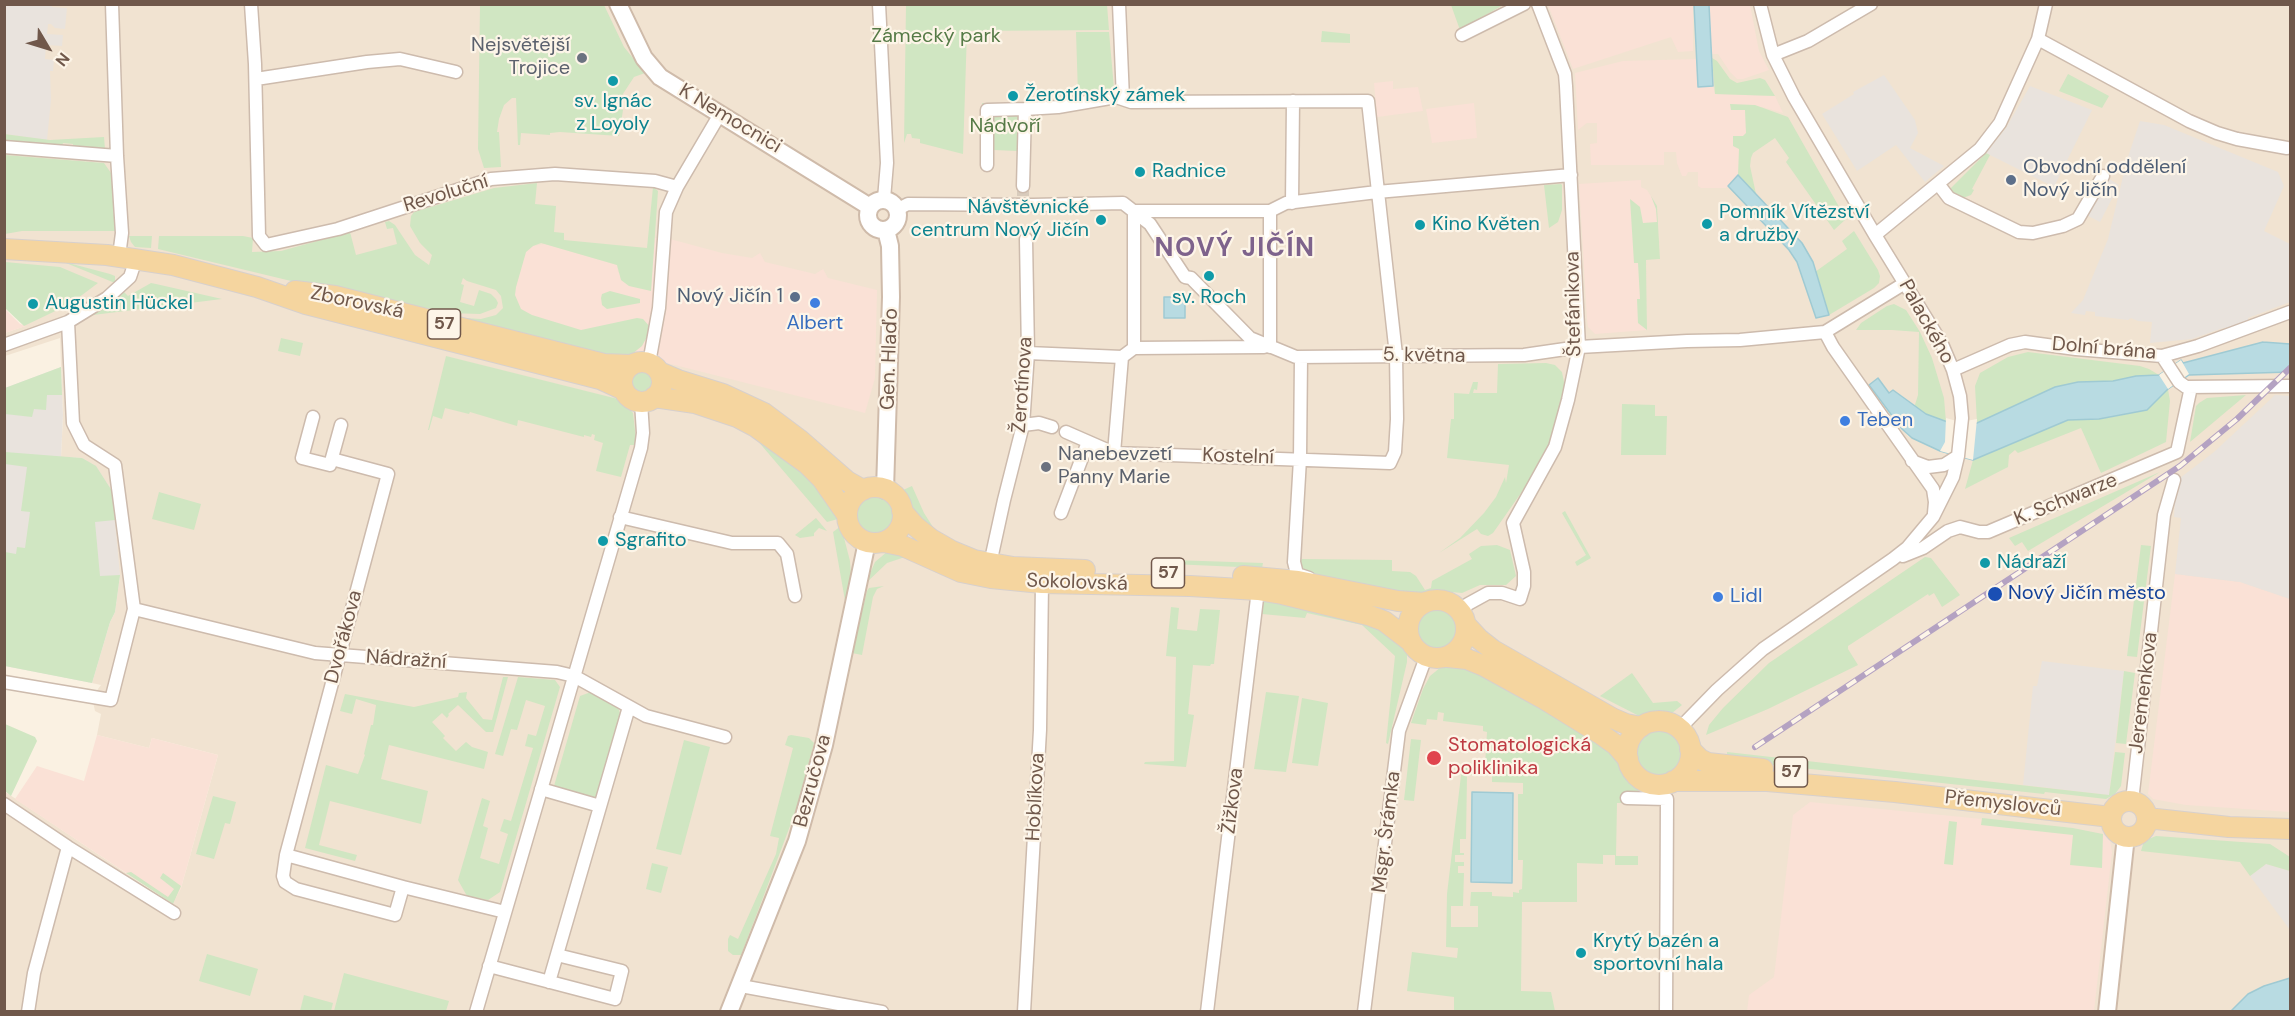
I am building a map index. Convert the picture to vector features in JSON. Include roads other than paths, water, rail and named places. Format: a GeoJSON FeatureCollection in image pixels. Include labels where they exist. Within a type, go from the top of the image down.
{"type":"FeatureCollection","features":[{"type":"Feature","properties":{"kind":"main road","name":"57"},"geometry":{"type":"LineString","coordinates":[[4,249],[128,258]]}},
{"type":"Feature","properties":{"kind":"main road","name":"Zborovská"},"geometry":{"type":"LineString","coordinates":[[128,258],[173,265],[257,287],[306,304],[600,379],[624,390]]}},
{"type":"Feature","properties":{"kind":"main road","name":"Zborovská"},"geometry":{"type":"LineString","coordinates":[[257,287],[335,296],[604,364],[646,366],[678,380],[726,395],[764,413],[848,481],[863,490]]}},
{"type":"Feature","properties":{"kind":"main road"},"geometry":{"type":"LineString","coordinates":[[624,390],[623,375],[646,366],[662,386],[648,399]]}},
{"type":"Feature","properties":{"kind":"main road","name":"57"},"geometry":{"type":"LineString","coordinates":[[624,390],[632,399],[695,403],[721,411],[756,427],[807,464],[822,479],[847,515],[853,532],[876,542]]}},
{"type":"Feature","properties":{"kind":"main road"},"geometry":{"type":"LineString","coordinates":[[847,515],[853,499],[863,490],[872,488],[885,490]]}},
{"type":"Feature","properties":{"kind":"main road","name":"57"},"geometry":{"type":"LineString","coordinates":[[885,490],[895,496],[902,511]]}},
{"type":"Feature","properties":{"kind":"main road"},"geometry":{"type":"LineString","coordinates":[[876,542],[898,531],[902,511]]}},
{"type":"Feature","properties":{"kind":"main road","name":"Sokolovská"},"geometry":{"type":"LineString","coordinates":[[902,511],[915,526],[945,547],[990,564],[1044,569],[1251,576],[1424,603]]}},
{"type":"Feature","properties":{"kind":"main road","name":"Sokolovská"},"geometry":{"type":"LineString","coordinates":[[876,542],[903,546],[939,563],[973,575],[1042,583],[1258,590],[1359,612],[1384,621],[1410,641]]}},
{"type":"Feature","properties":{"kind":"main road","name":"57"},"geometry":{"type":"LineString","coordinates":[[1424,603],[1437,600],[1446,601],[1479,639],[1493,650],[1626,724],[1641,727],[1661,721],[1679,729],[1686,736],[1690,749]]}},
{"type":"Feature","properties":{"kind":"main road"},"geometry":{"type":"LineString","coordinates":[[1410,641],[1409,619],[1424,603]]}},
{"type":"Feature","properties":{"kind":"main road"},"geometry":{"type":"LineString","coordinates":[[1448,657],[1462,646],[1467,634],[1464,619]]}},
{"type":"Feature","properties":{"kind":"main road","name":"57"},"geometry":{"type":"LineString","coordinates":[[1410,641],[1415,649],[1426,657]]}},
{"type":"Feature","properties":{"kind":"main road"},"geometry":{"type":"LineString","coordinates":[[1426,657],[1467,659],[1544,699],[1616,745],[1628,759],[1634,773],[1642,780],[1658,785],[1673,781],[1682,775],[1688,766],[1690,749]]}},
{"type":"Feature","properties":{"kind":"main road"},"geometry":{"type":"LineString","coordinates":[[1628,759],[1629,743],[1641,727]]}},
{"type":"Feature","properties":{"kind":"main road","name":"Přemyslovců"},"geometry":{"type":"LineString","coordinates":[[1690,749],[1700,759],[1713,764],[1820,775],[1895,792]]}},
{"type":"Feature","properties":{"kind":"main road","name":"Přemyslovců"},"geometry":{"type":"LineString","coordinates":[[1673,781],[1752,780],[1895,792],[2111,817]]}},
{"type":"Feature","properties":{"kind":"main road"},"geometry":{"type":"LineString","coordinates":[[2132,801],[2142,806],[2147,818],[2140,832],[2133,836],[2126,836],[2115,829],[2111,817],[2119,804],[2132,801]]}},
{"type":"Feature","properties":{"kind":"main road"},"geometry":{"type":"LineString","coordinates":[[2147,818],[2229,827],[2290,829]]}},
{"type":"Feature","properties":{"kind":"street"},"geometry":{"type":"LineString","coordinates":[[4,345],[68,322],[120,288],[133,273],[122,233],[112,4]]}},
{"type":"Feature","properties":{"kind":"street"},"geometry":{"type":"LineString","coordinates":[[251,4],[256,79],[400,59],[456,72]]}},
{"type":"Feature","properties":{"kind":"street","name":"K Nemocnici"},"geometry":{"type":"LineString","coordinates":[[618,4],[644,58],[656,73],[853,194],[884,205]]}},
{"type":"Feature","properties":{"kind":"street"},"geometry":{"type":"LineString","coordinates":[[879,4],[887,163],[884,205],[897,222],[886,230],[877,228],[870,222],[868,212],[884,205],[1023,196],[1123,203],[1150,224],[1185,277],[1191,278],[1250,338],[1270,347]]}},
{"type":"Feature","properties":{"kind":"street"},"geometry":{"type":"LineString","coordinates":[[1119,4],[1124,99]]}},
{"type":"Feature","properties":{"kind":"street"},"geometry":{"type":"LineString","coordinates":[[1462,36],[1524,4]]}},
{"type":"Feature","properties":{"kind":"street","name":"Štefánikova"},"geometry":{"type":"LineString","coordinates":[[1464,619],[1468,604],[1488,593],[1502,593],[1520,599],[1524,586],[1524,573],[1513,524],[1556,447],[1579,348],[1565,74],[1538,4]]}},
{"type":"Feature","properties":{"kind":"street","name":"Palackého"},"geometry":{"type":"LineString","coordinates":[[1679,729],[1717,690],[1763,649],[1893,559],[1922,532],[1933,517],[1953,477],[1958,456],[1962,418],[1960,396],[1953,370],[1942,344],[1794,98],[1773,55],[1760,4]]}},
{"type":"Feature","properties":{"kind":"street"},"geometry":{"type":"LineString","coordinates":[[1773,55],[1808,41],[1870,4]]}},
{"type":"Feature","properties":{"kind":"street"},"geometry":{"type":"LineString","coordinates":[[1875,235],[1939,185],[1980,149],[2000,123],[2038,39],[2046,4]]}},
{"type":"Feature","properties":{"kind":"street"},"geometry":{"type":"LineString","coordinates":[[2038,39],[2217,133],[2287,148]]}},
{"type":"Feature","properties":{"kind":"street","name":"Revoluční"},"geometry":{"type":"LineString","coordinates":[[256,79],[259,236],[266,245],[338,229],[491,179],[555,174],[655,181],[677,187]]}},
{"type":"Feature","properties":{"kind":"street"},"geometry":{"type":"LineString","coordinates":[[987,165],[987,110],[1058,107],[1116,97],[1131,102],[1368,101],[1396,355]]}},
{"type":"Feature","properties":{"kind":"street"},"geometry":{"type":"LineString","coordinates":[[1292,203],[1293,101]]}},
{"type":"Feature","properties":{"kind":"street"},"geometry":{"type":"LineString","coordinates":[[1023,196],[1025,109]]}},
{"type":"Feature","properties":{"kind":"street"},"geometry":{"type":"LineString","coordinates":[[646,366],[660,308],[665,220],[677,187],[720,114]]}},
{"type":"Feature","properties":{"kind":"street"},"geometry":{"type":"LineString","coordinates":[[4,147],[117,156]]}},
{"type":"Feature","properties":{"kind":"street"},"geometry":{"type":"LineString","coordinates":[[1134,211],[1270,211],[1292,203],[1377,192],[1570,175]]}},
{"type":"Feature","properties":{"kind":"street"},"geometry":{"type":"LineString","coordinates":[[1939,185],[1949,198],[2019,232],[2032,233],[2063,226],[2078,219],[2103,176]]}},
{"type":"Feature","properties":{"kind":"street"},"geometry":{"type":"LineString","coordinates":[[1134,211],[1134,348]]}},
{"type":"Feature","properties":{"kind":"street"},"geometry":{"type":"LineString","coordinates":[[1270,211],[1270,347]]}},
{"type":"Feature","properties":{"kind":"street","name":"Gen. Hlaďo"},"geometry":{"type":"LineString","coordinates":[[885,490],[891,297],[890,246],[886,230]]}},
{"type":"Feature","properties":{"kind":"street","name":"Žerotínova"},"geometry":{"type":"LineString","coordinates":[[990,564],[1023,425],[1028,353],[1026,239]]}},
{"type":"Feature","properties":{"kind":"street"},"geometry":{"type":"LineString","coordinates":[[1579,348],[1740,340],[1825,332],[1905,283]]}},
{"type":"Feature","properties":{"kind":"street","name":"Dolní brána"},"geometry":{"type":"LineString","coordinates":[[1953,370],[2010,345],[2025,342],[2162,357],[2290,312]]}},
{"type":"Feature","properties":{"kind":"street"},"geometry":{"type":"LineString","coordinates":[[4,682],[111,700],[134,609],[115,465],[84,445],[73,423],[68,322]]}},
{"type":"Feature","properties":{"kind":"street"},"geometry":{"type":"LineString","coordinates":[[1825,332],[1833,347],[1933,489],[1935,502],[1933,517]]}},
{"type":"Feature","properties":{"kind":"street"},"geometry":{"type":"LineString","coordinates":[[1028,353],[1122,357],[1134,348],[1270,347]]}},
{"type":"Feature","properties":{"kind":"street","name":"5. května"},"geometry":{"type":"LineString","coordinates":[[1270,347],[1296,357],[1396,355],[1464,357],[1524,355],[1579,348]]}},
{"type":"Feature","properties":{"kind":"street","name":"Kostelní"},"geometry":{"type":"LineString","coordinates":[[1066,432],[1114,453],[1390,462],[1395,452],[1397,419],[1396,355]]}},
{"type":"Feature","properties":{"kind":"street"},"geometry":{"type":"LineString","coordinates":[[1114,453],[1122,357]]}},
{"type":"Feature","properties":{"kind":"street"},"geometry":{"type":"LineString","coordinates":[[1301,357],[1296,571],[1300,576],[1338,583],[1367,595]]}},
{"type":"Feature","properties":{"kind":"street"},"geometry":{"type":"LineString","coordinates":[[2162,357],[2179,382],[2193,387],[2290,386]]}},
{"type":"Feature","properties":{"kind":"street","name":"K. Schwarze"},"geometry":{"type":"LineString","coordinates":[[1893,559],[1923,548],[1948,531],[1960,527],[1988,532],[2177,452],[2193,387]]}},
{"type":"Feature","properties":{"kind":"street"},"geometry":{"type":"LineString","coordinates":[[476,1011],[642,441],[648,399]]}},
{"type":"Feature","properties":{"kind":"street","name":"Dvořákova"},"geometry":{"type":"LineString","coordinates":[[313,417],[302,458],[330,465],[332,459],[388,474],[286,855],[283,876],[285,881],[296,889],[395,915],[403,887]]}},
{"type":"Feature","properties":{"kind":"street"},"geometry":{"type":"LineString","coordinates":[[1023,425],[1039,423],[1052,427]]}},
{"type":"Feature","properties":{"kind":"street"},"geometry":{"type":"LineString","coordinates":[[332,459],[341,424]]}},
{"type":"Feature","properties":{"kind":"street"},"geometry":{"type":"LineString","coordinates":[[1061,513],[1088,442]]}},
{"type":"Feature","properties":{"kind":"street"},"geometry":{"type":"LineString","coordinates":[[1912,461],[1928,466],[1944,465],[1958,456]]}},
{"type":"Feature","properties":{"kind":"street","name":"Jeremenkova"},"geometry":{"type":"LineString","coordinates":[[2132,801],[2164,515],[2174,480]]}},
{"type":"Feature","properties":{"kind":"street"},"geometry":{"type":"LineString","coordinates":[[620,517],[732,543],[778,543],[787,554],[795,596]]}},
{"type":"Feature","properties":{"kind":"street","name":"Bezručova"},"geometry":{"type":"LineString","coordinates":[[729,1011],[741,986],[797,841],[876,542]]}},
{"type":"Feature","properties":{"kind":"street","name":"Hoblíkova"},"geometry":{"type":"LineString","coordinates":[[1024,1011],[1040,730],[1042,583]]}},
{"type":"Feature","properties":{"kind":"street","name":"Žižkova"},"geometry":{"type":"LineString","coordinates":[[1208,1011],[1258,590]]}},
{"type":"Feature","properties":{"kind":"street","name":"Nádražní"},"geometry":{"type":"LineString","coordinates":[[134,609],[315,653],[557,672],[574,676],[646,716],[725,737]]}},
{"type":"Feature","properties":{"kind":"street","name":"Msgr. Šrámka"},"geometry":{"type":"LineString","coordinates":[[1364,1011],[1399,731],[1426,657]]}},
{"type":"Feature","properties":{"kind":"street"},"geometry":{"type":"LineString","coordinates":[[549,982],[629,707]]}},
{"type":"Feature","properties":{"kind":"street"},"geometry":{"type":"LineString","coordinates":[[541,789],[600,806]]}},
{"type":"Feature","properties":{"kind":"street"},"geometry":{"type":"LineString","coordinates":[[1627,798],[1667,800],[1666,1011]]}},
{"type":"Feature","properties":{"kind":"street"},"geometry":{"type":"LineString","coordinates":[[4,804],[174,913]]}},
{"type":"Feature","properties":{"kind":"street"},"geometry":{"type":"LineString","coordinates":[[2107,1011],[2126,836]]}},
{"type":"Feature","properties":{"kind":"street"},"geometry":{"type":"LineString","coordinates":[[28,1011],[34,973],[68,847]]}},
{"type":"Feature","properties":{"kind":"street"},"geometry":{"type":"LineString","coordinates":[[286,855],[505,912]]}},
{"type":"Feature","properties":{"kind":"street"},"geometry":{"type":"LineString","coordinates":[[489,966],[615,999],[622,971],[557,955]]}},
{"type":"Feature","properties":{"kind":"street"},"geometry":{"type":"LineString","coordinates":[[741,986],[882,1011]]}},
{"type":"Feature","properties":{"kind":"water"},"geometry":{"type":"Polygon","coordinates":[[[1694,5],[1709,5],[1713,86],[1698,87],[1694,5]]]}},
{"type":"Feature","properties":{"kind":"water"},"geometry":{"type":"Polygon","coordinates":[[[1738,175],[1802,243],[1813,262],[1829,315],[1816,318],[1797,262],[1789,250],[1728,186],[1738,175]]]}},
{"type":"Feature","properties":{"kind":"water"},"geometry":{"type":"Polygon","coordinates":[[[1164,297],[1185,297],[1185,318],[1164,318],[1164,297]]]}},
{"type":"Feature","properties":{"kind":"water"},"geometry":{"type":"Polygon","coordinates":[[[2263,342],[2290,344],[2290,372],[2189,375],[2168,389],[2147,410],[2099,419],[2068,420],[1973,460],[1940,451],[1912,438],[1902,429],[1869,385],[1878,378],[1889,393],[1893,390],[1926,414],[1953,424],[1977,423],[2055,387],[2078,382],[2113,381],[2136,376],[2159,375],[2181,360],[2183,363],[2263,342]]]}},
{"type":"Feature","properties":{"kind":"water"},"geometry":{"type":"Polygon","coordinates":[[[1472,792],[1513,793],[1512,883],[1471,882],[1472,792]]]}},
{"type":"Feature","properties":{"kind":"water"},"geometry":{"type":"Polygon","coordinates":[[[2290,978],[2290,1011],[2231,1011],[2248,994],[2290,978]]]}},
{"type":"Feature","properties":{"kind":"tunnel"},"geometry":{"type":"LineString","coordinates":[[1023,186],[1023,196]]}},
{"type":"Feature","properties":{"kind":"railway"},"geometry":{"type":"LineString","coordinates":[[1755,747],[2180,466],[2237,419],[2290,368]]}},
{"type":"Feature","properties":{"kind":"place","name":"Nejsvětější Trojice"},"geometry":{"type":"Point","coordinates":[582,58]}},
{"type":"Feature","properties":{"kind":"place","name":"sv. Ignác z Loyoly"},"geometry":{"type":"Point","coordinates":[613,81]}},
{"type":"Feature","properties":{"kind":"place","name":"Žerotínský zámek"},"geometry":{"type":"Point","coordinates":[1013,96]}},
{"type":"Feature","properties":{"kind":"place","name":"Radnice"},"geometry":{"type":"Point","coordinates":[1140,172]}},
{"type":"Feature","properties":{"kind":"place","name":"Obvodní oddělení Nový Jičín"},"geometry":{"type":"Point","coordinates":[2011,180]}},
{"type":"Feature","properties":{"kind":"place","name":"Návštěvnické centrum Nový Jičín"},"geometry":{"type":"Point","coordinates":[1101,220]}},
{"type":"Feature","properties":{"kind":"place","name":"Pomník Vítězství a družby"},"geometry":{"type":"Point","coordinates":[1707,224]}},
{"type":"Feature","properties":{"kind":"place","name":"Kino Květen"},"geometry":{"type":"Point","coordinates":[1420,225]}},
{"type":"Feature","properties":{"kind":"place","name":"sv. Roch"},"geometry":{"type":"Point","coordinates":[1209,276]}},
{"type":"Feature","properties":{"kind":"place","name":"Nový Jičín 1"},"geometry":{"type":"Point","coordinates":[795,297]}},
{"type":"Feature","properties":{"kind":"place","name":"Albert"},"geometry":{"type":"Point","coordinates":[815,303]}},
{"type":"Feature","properties":{"kind":"place","name":"Augustin Hückel"},"geometry":{"type":"Point","coordinates":[33,304]}},
{"type":"Feature","properties":{"kind":"place","name":"Teben"},"geometry":{"type":"Point","coordinates":[1845,421]}},
{"type":"Feature","properties":{"kind":"place","name":"Nanebevzetí Panny Marie"},"geometry":{"type":"Point","coordinates":[1046,467]}},
{"type":"Feature","properties":{"kind":"place","name":"Sgrafito"},"geometry":{"type":"Point","coordinates":[603,541]}},
{"type":"Feature","properties":{"kind":"place","name":"Nádraží"},"geometry":{"type":"Point","coordinates":[1985,563]}},
{"type":"Feature","properties":{"kind":"place","name":"Nový Jičín město"},"geometry":{"type":"Point","coordinates":[1995,594]}},
{"type":"Feature","properties":{"kind":"place","name":"Lidl"},"geometry":{"type":"Point","coordinates":[1718,597]}},
{"type":"Feature","properties":{"kind":"place","name":"Stomatologická poliklinika"},"geometry":{"type":"Point","coordinates":[1434,758]}},
{"type":"Feature","properties":{"kind":"place","name":"Krytý bazén a sportovní hala"},"geometry":{"type":"Point","coordinates":[1581,953]}},
{"type":"Feature","properties":{"kind":"district","name":"NOVÝ JIČÍN"},"geometry":{"type":"Point","coordinates":[1235,249]}},
{"type":"Feature","properties":{"kind":"park label","name":"Zámecký park"},"geometry":{"type":"Point","coordinates":[936,37]}},
{"type":"Feature","properties":{"kind":"park label","name":"Nádvoří"},"geometry":{"type":"Point","coordinates":[1005,127]}}]}
